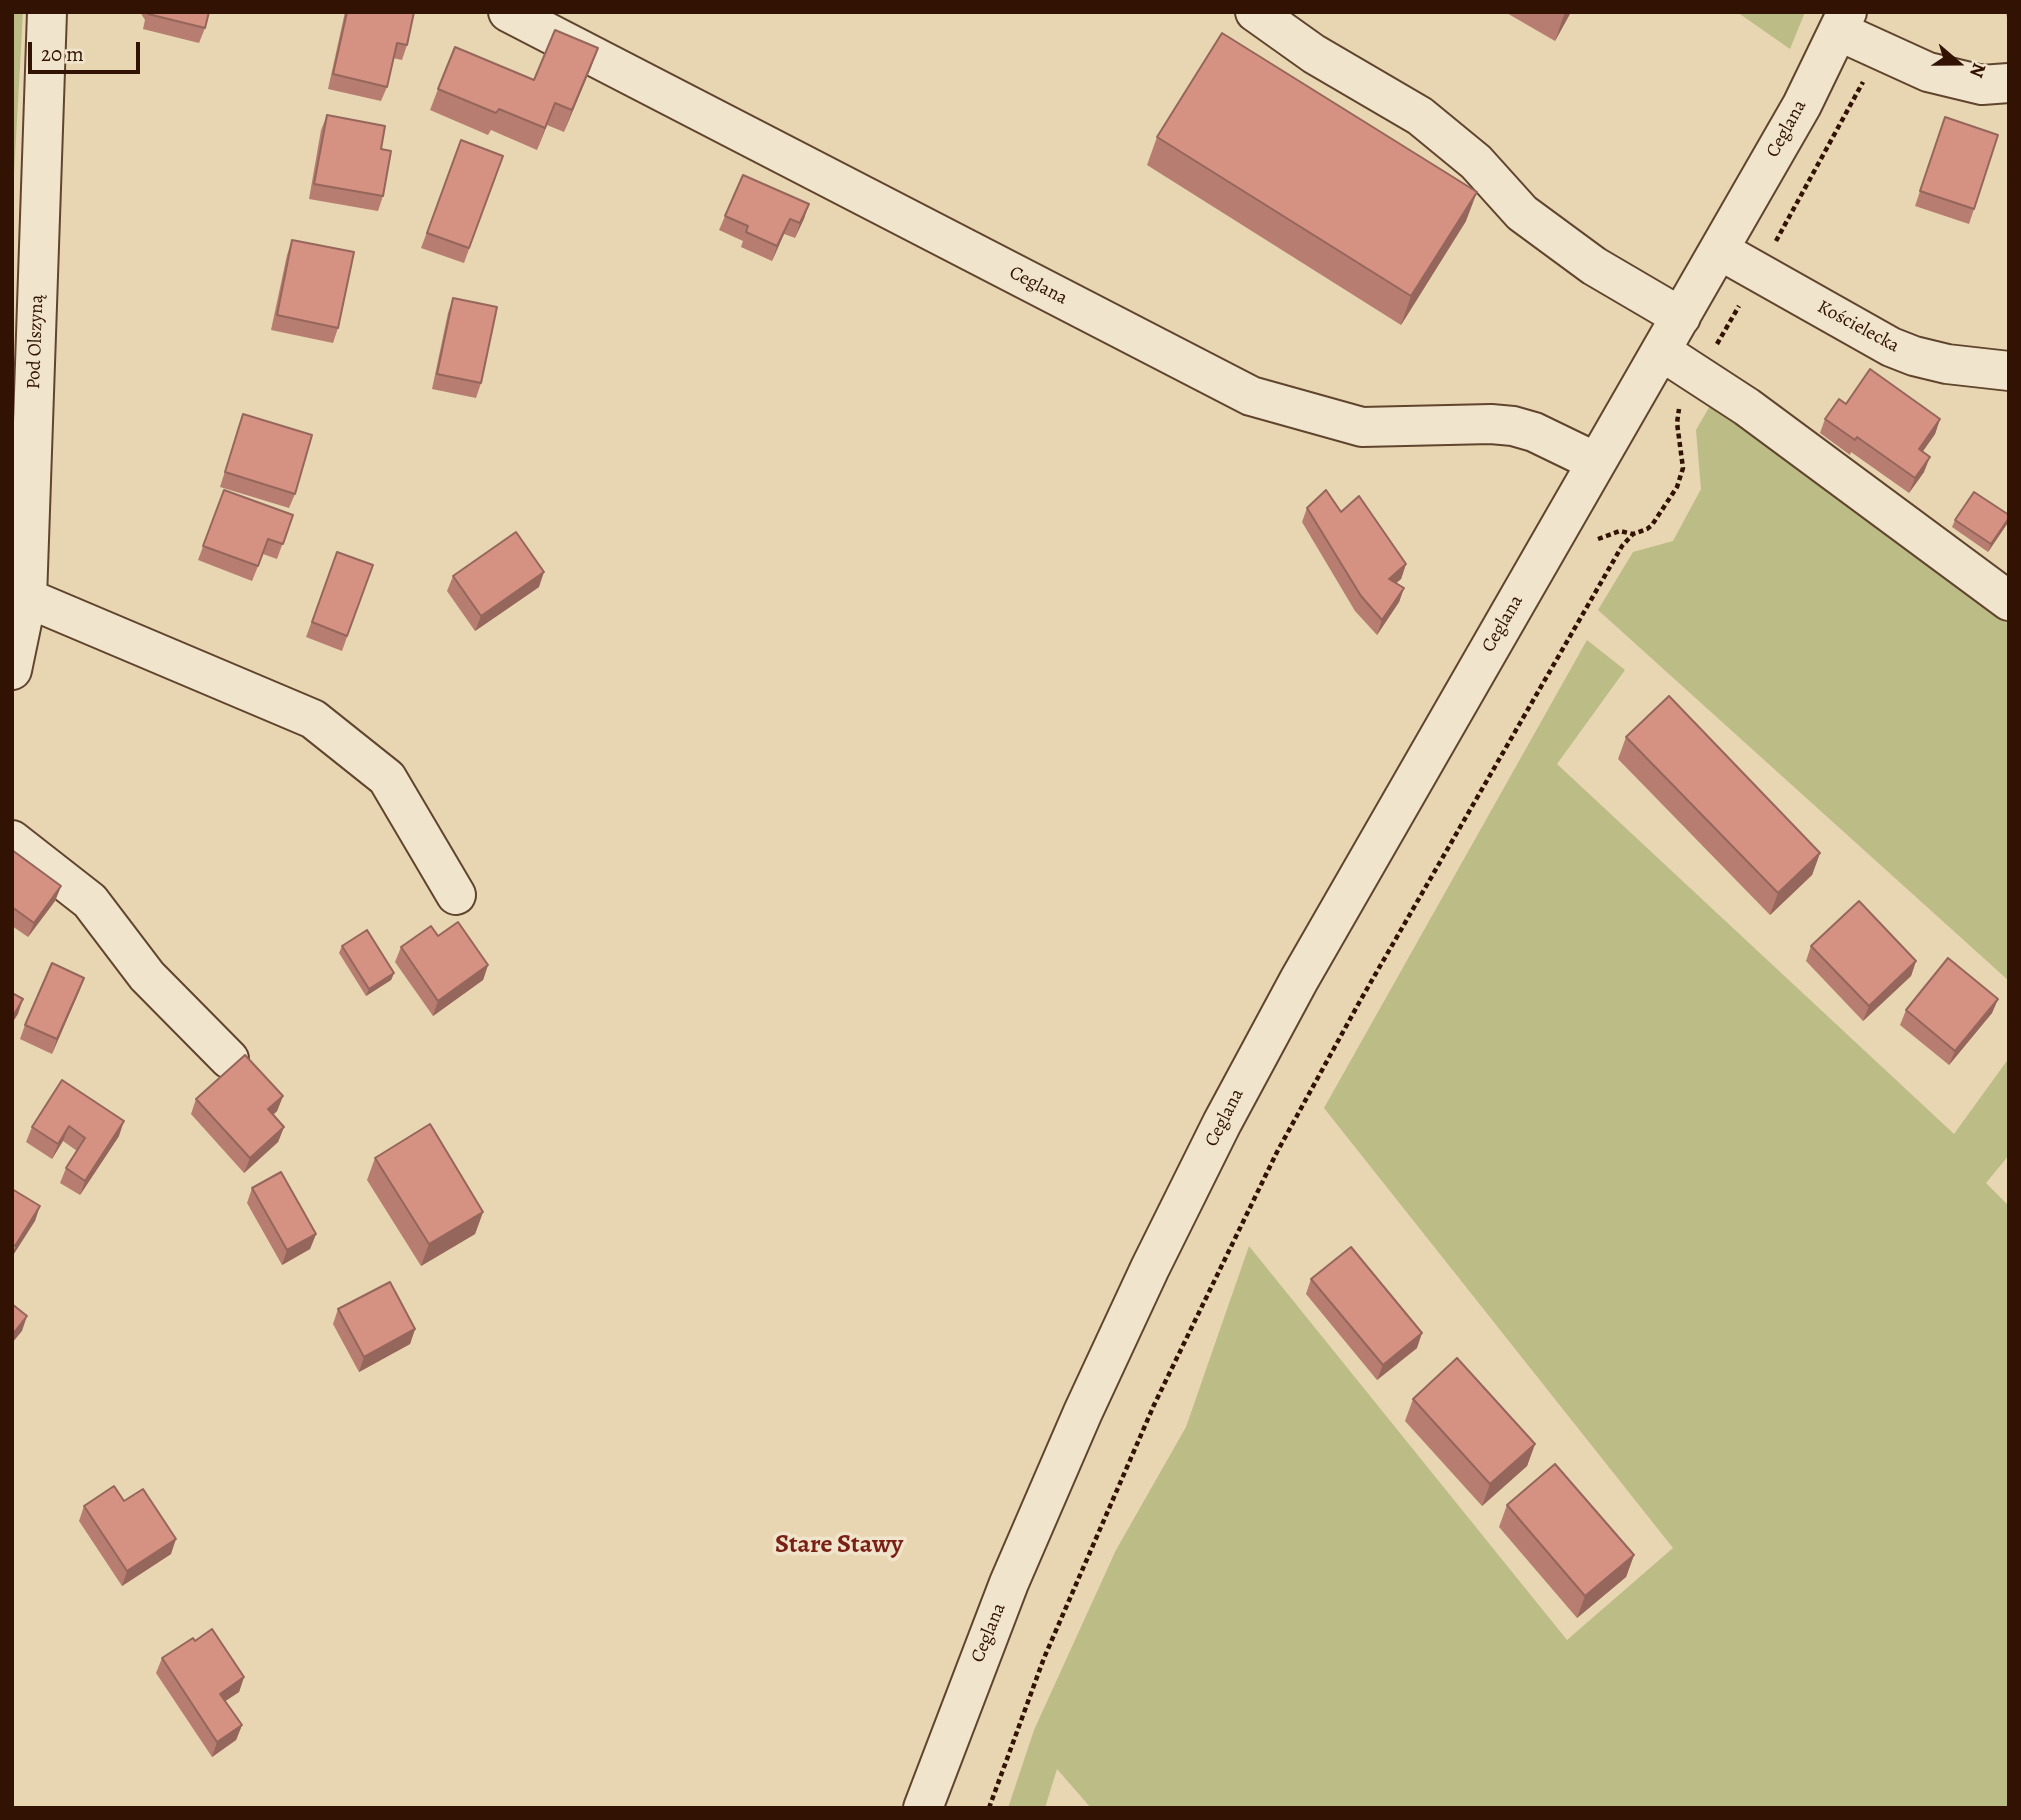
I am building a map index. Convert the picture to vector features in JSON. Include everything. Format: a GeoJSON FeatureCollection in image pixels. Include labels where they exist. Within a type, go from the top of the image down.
{"type":"FeatureCollection","features":[{"type":"Feature","properties":{"kind":"street","name":"Pod Olszyną"},"geometry":{"type":"LineString","coordinates":[[12,670],[27,598],[47,12]]}},
{"type":"Feature","properties":{"kind":"street","name":"Ceglana"},"geometry":{"type":"LineString","coordinates":[[508,12],[1251,396],[1362,427],[1491,424],[1513,426],[1534,432],[1596,462]]}},
{"type":"Feature","properties":{"kind":"street"},"geometry":{"type":"LineString","coordinates":[[1255,12],[1314,54],[1420,116],[1476,162],[1522,213],[1594,267],[1681,317]]}},
{"type":"Feature","properties":{"kind":"street"},"geometry":{"type":"LineString","coordinates":[[1843,22],[1878,50],[1928,72],[1982,85],[2009,83]]}},
{"type":"Feature","properties":{"kind":"street","name":"Ceglana"},"geometry":{"type":"LineString","coordinates":[[923,1808],[1009,1583],[1083,1412],[1222,1123],[1299,980],[1802,105],[1843,22]]}},
{"type":"Feature","properties":{"kind":"street","name":"Kościelecka"},"geometry":{"type":"LineString","coordinates":[[1719,250],[1891,347],[1948,364],[2009,371]]}},
{"type":"Feature","properties":{"kind":"street"},"geometry":{"type":"LineString","coordinates":[[1661,351],[1747,407],[2009,601]]}},
{"type":"Feature","properties":{"kind":"street"},"geometry":{"type":"LineString","coordinates":[[27,598],[313,719],[387,778],[456,895]]}},
{"type":"Feature","properties":{"kind":"street"},"geometry":{"type":"LineString","coordinates":[[12,840],[90,901],[147,976],[229,1059]]}},
{"type":"Feature","properties":{"kind":"path"},"geometry":{"type":"LineString","coordinates":[[989,1808],[1044,1658],[1154,1405],[1274,1157],[1367,989],[1622,546],[1633,534],[1647,529],[1659,517],[1682,477],[1684,468],[1676,415],[1835,137],[1878,50]]}},
{"type":"Feature","properties":{"kind":"path"},"geometry":{"type":"LineString","coordinates":[[1593,544],[1599,538],[1620,531],[1633,534]]}},
{"type":"Feature","properties":{"kind":"green space"},"geometry":{"type":"Polygon","coordinates":[[[12,12],[23,12],[12,210],[12,12]]]}},
{"type":"Feature","properties":{"kind":"green space"},"geometry":{"type":"Polygon","coordinates":[[[1737,12],[1805,12],[1790,49],[1737,12]]]}},
{"type":"Feature","properties":{"kind":"green space"},"geometry":{"type":"Polygon","coordinates":[[[1714,399],[2009,619],[2009,981],[1598,610],[1633,552],[1673,541],[1701,489],[1696,430],[1714,399]]]}},
{"type":"Feature","properties":{"kind":"green space"},"geometry":{"type":"Polygon","coordinates":[[[1587,640],[1625,670],[1557,764],[1954,1134],[2009,1058],[2009,1155],[1986,1183],[2009,1206],[2009,1808],[1091,1808],[1057,1769],[1045,1808],[1008,1808],[1034,1730],[1116,1550],[1186,1427],[1249,1246],[1567,1640],[1673,1548],[1324,1108],[1587,640]]]}},
{"type":"Feature","properties":{"kind":"building"},"geometry":{"type":"Polygon","coordinates":[[[209,12],[205,28],[148,14],[209,12]]]}},
{"type":"Feature","properties":{"kind":"building"},"geometry":{"type":"Polygon","coordinates":[[[347,12],[414,12],[407,45],[397,43],[387,87],[333,74],[347,12]]]}},
{"type":"Feature","properties":{"kind":"building"},"geometry":{"type":"Polygon","coordinates":[[[555,30],[598,48],[572,110],[555,103],[545,128],[499,109],[496,113],[438,89],[455,47],[534,80],[555,30]]]}},
{"type":"Feature","properties":{"kind":"building"},"geometry":{"type":"Polygon","coordinates":[[[1222,33],[1477,192],[1411,296],[1157,137],[1222,33]]]}},
{"type":"Feature","properties":{"kind":"building"},"geometry":{"type":"Polygon","coordinates":[[[327,115],[385,126],[381,149],[391,151],[383,196],[314,184],[327,115]]]}},
{"type":"Feature","properties":{"kind":"building"},"geometry":{"type":"Polygon","coordinates":[[[1945,117],[1998,135],[1974,209],[1920,191],[1945,117]]]}},
{"type":"Feature","properties":{"kind":"building"},"geometry":{"type":"Polygon","coordinates":[[[461,140],[503,156],[469,248],[427,233],[461,140]]]}},
{"type":"Feature","properties":{"kind":"building"},"geometry":{"type":"Polygon","coordinates":[[[743,175],[809,204],[800,223],[790,219],[777,246],[746,232],[748,226],[725,216],[743,175]]]}},
{"type":"Feature","properties":{"kind":"building"},"geometry":{"type":"Polygon","coordinates":[[[292,240],[354,252],[338,328],[277,315],[292,240]]]}},
{"type":"Feature","properties":{"kind":"building"},"geometry":{"type":"Polygon","coordinates":[[[453,298],[497,307],[481,383],[437,374],[453,298]]]}},
{"type":"Feature","properties":{"kind":"building"},"geometry":{"type":"Polygon","coordinates":[[[1870,369],[1940,419],[1919,449],[1930,457],[1915,478],[1857,437],[1855,440],[1825,419],[1839,399],[1846,404],[1870,369]]]}},
{"type":"Feature","properties":{"kind":"building"},"geometry":{"type":"Polygon","coordinates":[[[243,414],[312,435],[295,494],[225,472],[243,414]]]}},
{"type":"Feature","properties":{"kind":"building"},"geometry":{"type":"Polygon","coordinates":[[[224,490],[293,515],[283,544],[268,539],[258,566],[203,546],[224,490]]]}},
{"type":"Feature","properties":{"kind":"building"},"geometry":{"type":"Polygon","coordinates":[[[1326,490],[1341,512],[1359,496],[1406,564],[1389,579],[1404,588],[1382,620],[1361,596],[1307,508],[1326,490]]]}},
{"type":"Feature","properties":{"kind":"building"},"geometry":{"type":"Polygon","coordinates":[[[1974,492],[2009,515],[1991,544],[1955,520],[1974,492]]]}},
{"type":"Feature","properties":{"kind":"building"},"geometry":{"type":"Polygon","coordinates":[[[516,532],[544,572],[481,616],[453,576],[516,532]]]}},
{"type":"Feature","properties":{"kind":"building"},"geometry":{"type":"Polygon","coordinates":[[[337,552],[373,565],[347,636],[312,622],[337,552]]]}},
{"type":"Feature","properties":{"kind":"building"},"geometry":{"type":"Polygon","coordinates":[[[1669,696],[1820,853],[1778,893],[1626,737],[1669,696]]]}},
{"type":"Feature","properties":{"kind":"building"},"geometry":{"type":"Polygon","coordinates":[[[12,850],[61,886],[34,923],[12,907],[12,850]]]}},
{"type":"Feature","properties":{"kind":"building"},"geometry":{"type":"Polygon","coordinates":[[[1859,901],[1916,961],[1869,1006],[1811,946],[1859,901]]]}},
{"type":"Feature","properties":{"kind":"building"},"geometry":{"type":"Polygon","coordinates":[[[458,922],[488,965],[438,1001],[401,947],[431,926],[438,936],[458,922]]]}},
{"type":"Feature","properties":{"kind":"building"},"geometry":{"type":"Polygon","coordinates":[[[367,930],[394,973],[369,989],[342,946],[367,930]]]}},
{"type":"Feature","properties":{"kind":"building"},"geometry":{"type":"Polygon","coordinates":[[[1948,958],[1998,999],[1955,1051],[1906,1010],[1948,958]]]}},
{"type":"Feature","properties":{"kind":"building"},"geometry":{"type":"Polygon","coordinates":[[[52,963],[84,978],[57,1039],[25,1025],[52,963]]]}},
{"type":"Feature","properties":{"kind":"building"},"geometry":{"type":"Polygon","coordinates":[[[12,993],[23,999],[12,1018],[12,993]]]}},
{"type":"Feature","properties":{"kind":"building"},"geometry":{"type":"Polygon","coordinates":[[[245,1055],[283,1096],[268,1109],[284,1127],[250,1158],[196,1099],[245,1055]]]}},
{"type":"Feature","properties":{"kind":"building"},"geometry":{"type":"Polygon","coordinates":[[[62,1080],[124,1121],[85,1181],[66,1168],[85,1138],[69,1126],[58,1144],[32,1127],[62,1080]]]}},
{"type":"Feature","properties":{"kind":"building"},"geometry":{"type":"Polygon","coordinates":[[[430,1124],[483,1212],[429,1244],[375,1158],[430,1124]]]}},
{"type":"Feature","properties":{"kind":"building"},"geometry":{"type":"Polygon","coordinates":[[[281,1172],[316,1234],[287,1250],[252,1188],[281,1172]]]}},
{"type":"Feature","properties":{"kind":"building"},"geometry":{"type":"Polygon","coordinates":[[[12,1189],[40,1206],[15,1246],[12,1244],[12,1189]]]}},
{"type":"Feature","properties":{"kind":"building"},"geometry":{"type":"Polygon","coordinates":[[[1351,1247],[1422,1333],[1383,1365],[1311,1279],[1351,1247]]]}},
{"type":"Feature","properties":{"kind":"building"},"geometry":{"type":"Polygon","coordinates":[[[390,1282],[415,1329],[364,1357],[338,1309],[390,1282]]]}},
{"type":"Feature","properties":{"kind":"building"},"geometry":{"type":"Polygon","coordinates":[[[12,1304],[27,1316],[12,1335],[12,1304]]]}},
{"type":"Feature","properties":{"kind":"building"},"geometry":{"type":"Polygon","coordinates":[[[1457,1358],[1535,1444],[1490,1484],[1413,1399],[1457,1358]]]}},
{"type":"Feature","properties":{"kind":"building"},"geometry":{"type":"Polygon","coordinates":[[[1555,1464],[1634,1555],[1585,1596],[1507,1505],[1555,1464]]]}},
{"type":"Feature","properties":{"kind":"building"},"geometry":{"type":"Polygon","coordinates":[[[114,1486],[124,1501],[143,1489],[176,1539],[127,1571],[84,1506],[114,1486]]]}},
{"type":"Feature","properties":{"kind":"building"},"geometry":{"type":"Polygon","coordinates":[[[212,1629],[244,1677],[220,1694],[242,1725],[217,1742],[162,1658],[212,1629]]]}},
{"type":"Feature","properties":{"kind":"district","name":"Stare Stawy"},"geometry":{"type":"Point","coordinates":[839,1546]}}]}
